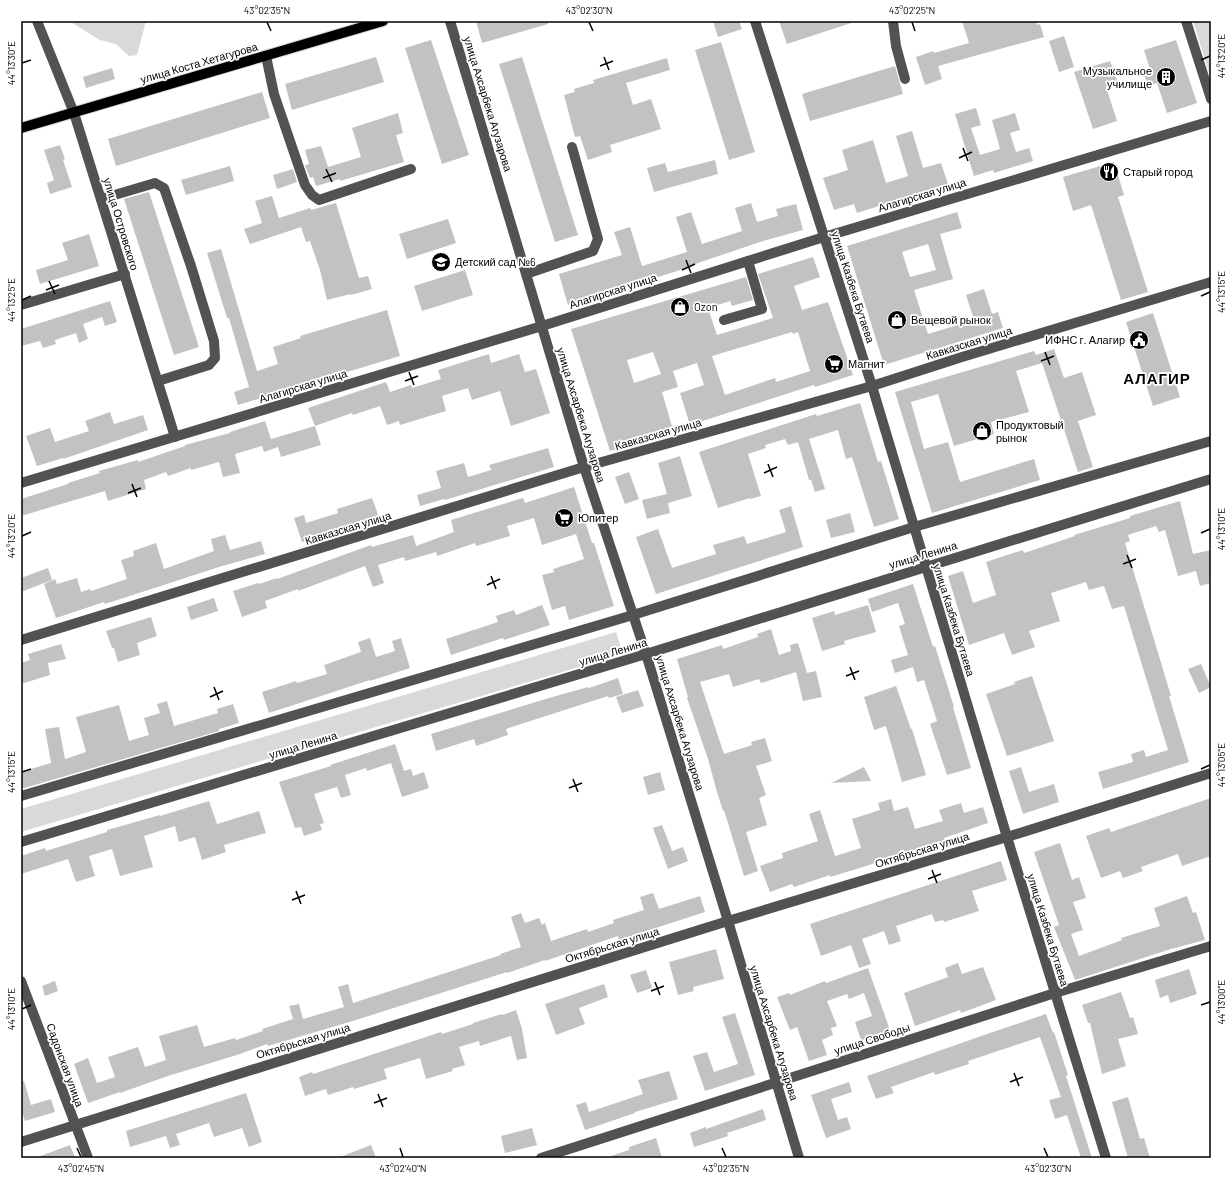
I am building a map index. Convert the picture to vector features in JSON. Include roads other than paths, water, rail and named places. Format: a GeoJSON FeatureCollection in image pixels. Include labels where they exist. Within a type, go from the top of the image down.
{"type":"FeatureCollection","features":[{"type":"Feature","properties":{"kind":"main road","name":"улица Коста Хетагурова"},"geometry":{"type":"LineString","coordinates":[[21,128],[383,21]]}},
{"type":"Feature","properties":{"kind":"street","name":"улица Островского"},"geometry":{"type":"LineString","coordinates":[[37,21],[74,112],[175,437]]}},
{"type":"Feature","properties":{"kind":"street","name":"улица Ахсарбека Агузарова"},"geometry":{"type":"LineString","coordinates":[[450,21],[584,467],[646,654],[799,1158]]}},
{"type":"Feature","properties":{"kind":"street","name":"улица Казбека Бутаева"},"geometry":{"type":"LineString","coordinates":[[755,21],[872,386],[1007,837],[1106,1158]]}},
{"type":"Feature","properties":{"kind":"street"},"geometry":{"type":"LineString","coordinates":[[893,21],[896,46],[905,79]]}},
{"type":"Feature","properties":{"kind":"street"},"geometry":{"type":"LineString","coordinates":[[1186,21],[1211,99]]}},
{"type":"Feature","properties":{"kind":"street"},"geometry":{"type":"LineString","coordinates":[[266,56],[274,94],[304,185],[312,195],[319,200],[410,169]]}},
{"type":"Feature","properties":{"kind":"street","name":"Алагирская улица"},"geometry":{"type":"LineString","coordinates":[[21,483],[542,326],[824,237],[1211,121]]}},
{"type":"Feature","properties":{"kind":"street"},"geometry":{"type":"LineString","coordinates":[[526,274],[593,251],[598,239],[572,147]]}},
{"type":"Feature","properties":{"kind":"street"},"geometry":{"type":"LineString","coordinates":[[101,199],[148,184],[155,183],[164,188],[191,266],[214,341],[216,358],[209,365],[158,381]]}},
{"type":"Feature","properties":{"kind":"street"},"geometry":{"type":"LineString","coordinates":[[724,320],[762,309],[748,261]]}},
{"type":"Feature","properties":{"kind":"street"},"geometry":{"type":"LineString","coordinates":[[21,305],[125,274]]}},
{"type":"Feature","properties":{"kind":"street","name":"Кавказская улица"},"geometry":{"type":"LineString","coordinates":[[21,640],[584,467],[872,386],[970,354],[1211,282]]}},
{"type":"Feature","properties":{"kind":"street"},"geometry":{"type":"LineString","coordinates":[[21,796],[633,615],[914,527],[1211,441]]}},
{"type":"Feature","properties":{"kind":"street","name":"улица Ленина"},"geometry":{"type":"LineString","coordinates":[[21,842],[646,654],[1211,479]]}},
{"type":"Feature","properties":{"kind":"street","name":"Октябрьская улица"},"geometry":{"type":"LineString","coordinates":[[21,1142],[728,921],[1007,837],[1211,773]]}},
{"type":"Feature","properties":{"kind":"street","name":"улица Свободы"},"geometry":{"type":"LineString","coordinates":[[541,1158],[1055,993],[1211,946]]}},
{"type":"Feature","properties":{"kind":"street","name":"Садонская улица"},"geometry":{"type":"LineString","coordinates":[[21,981],[88,1158]]}},
{"type":"Feature","properties":{"kind":"place","name":"Музыкальное училище"},"geometry":{"type":"Point","coordinates":[1166,77]}},
{"type":"Feature","properties":{"kind":"place","name":"Старый город"},"geometry":{"type":"Point","coordinates":[1109,172]}},
{"type":"Feature","properties":{"kind":"place","name":"Детский сад №6"},"geometry":{"type":"Point","coordinates":[441,262]}},
{"type":"Feature","properties":{"kind":"place","name":"Ozon"},"geometry":{"type":"Point","coordinates":[680,307]}},
{"type":"Feature","properties":{"kind":"place","name":"Вещевой рынок"},"geometry":{"type":"Point","coordinates":[897,320]}},
{"type":"Feature","properties":{"kind":"place","name":"ИФНС г. Алагир"},"geometry":{"type":"Point","coordinates":[1139,340]}},
{"type":"Feature","properties":{"kind":"place","name":"Магнит"},"geometry":{"type":"Point","coordinates":[834,364]}},
{"type":"Feature","properties":{"kind":"place","name":"Продуктовый рынок"},"geometry":{"type":"Point","coordinates":[982,431]}},
{"type":"Feature","properties":{"kind":"place","name":"Юпитер"},"geometry":{"type":"Point","coordinates":[564,518]}},
{"type":"Feature","properties":{"kind":"district","name":"АЛАГИР"},"geometry":{"type":"Point","coordinates":[1157,379]}}]}
